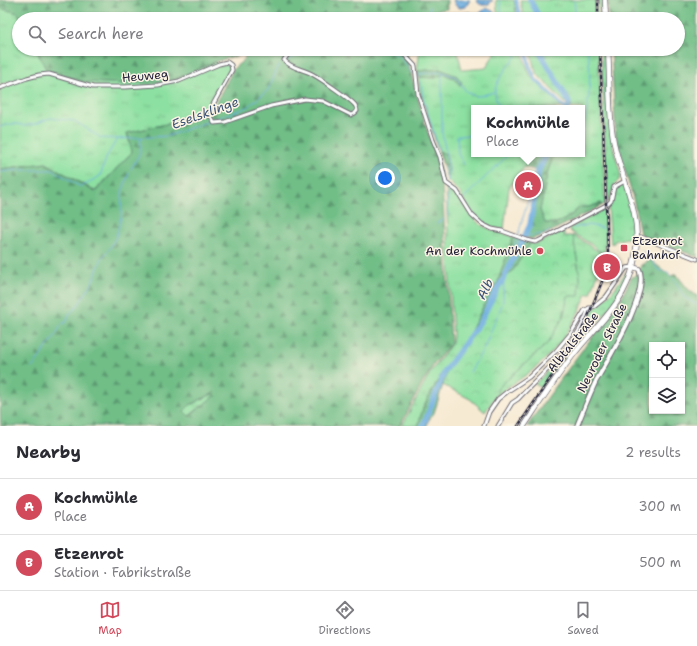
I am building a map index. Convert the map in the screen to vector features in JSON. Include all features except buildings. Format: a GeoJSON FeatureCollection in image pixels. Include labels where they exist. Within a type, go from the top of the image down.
{"type":"FeatureCollection","features":[{"type":"Feature","properties":{"kind":"main road"},"geometry":{"type":"LineString","coordinates":[[605,0],[606,12]]}},
{"type":"Feature","properties":{"kind":"main road","name":"Albtalstraße"},"geometry":{"type":"LineString","coordinates":[[524,426],[568,361],[618,301],[633,267],[636,254],[637,237],[634,213],[614,141],[608,56]]}},
{"type":"Feature","properties":{"kind":"street","name":"Heuweg"},"geometry":{"type":"LineString","coordinates":[[0,88],[39,75],[54,75],[93,87],[158,85],[179,81],[225,62],[230,64],[232,68],[210,111],[211,119],[214,123],[219,123],[271,106],[305,99],[323,101],[351,115],[357,111],[354,104],[311,73],[289,65],[285,62],[284,60],[286,56]]}},
{"type":"Feature","properties":{"kind":"street"},"geometry":{"type":"LineString","coordinates":[[406,56],[415,66],[418,94],[440,157],[446,183],[457,191],[472,215],[482,224],[492,229],[535,242],[607,205],[611,201],[614,188],[625,181]]}},
{"type":"Feature","properties":{"kind":"street"},"geometry":{"type":"LineString","coordinates":[[637,237],[642,237],[697,259]]}},
{"type":"Feature","properties":{"kind":"street"},"geometry":{"type":"LineString","coordinates":[[484,426],[489,412],[498,399],[529,377],[546,361],[574,329],[585,310],[595,306],[606,297],[626,268],[633,267]]}},
{"type":"Feature","properties":{"kind":"street","name":"Neuroder Straße"},"geometry":{"type":"LineString","coordinates":[[577,426],[590,393],[630,318],[638,294],[640,278],[639,269],[633,267]]}},
{"type":"Feature","properties":{"kind":"street"},"geometry":{"type":"LineString","coordinates":[[498,426],[512,404],[518,400],[563,354],[580,329],[589,308]]}},
{"type":"Feature","properties":{"kind":"green space"},"geometry":{"type":"Polygon","coordinates":[[[0,0],[447,0],[447,9],[434,12],[14,12],[0,8],[0,0]]]}},
{"type":"Feature","properties":{"kind":"green space"},"geometry":{"type":"Polygon","coordinates":[[[496,0],[514,0],[516,12],[497,12],[496,0]]]}},
{"type":"Feature","properties":{"kind":"green space"},"geometry":{"type":"Polygon","coordinates":[[[520,0],[596,0],[597,12],[523,12],[520,0]]]}},
{"type":"Feature","properties":{"kind":"green space"},"geometry":{"type":"Polygon","coordinates":[[[599,0],[604,0],[604,12],[600,12],[599,0]]]}},
{"type":"Feature","properties":{"kind":"green space"},"geometry":{"type":"Polygon","coordinates":[[[608,0],[697,0],[697,257],[640,234],[634,202],[616,138],[611,56],[685,56],[685,12],[609,12],[608,0]]]}},
{"type":"Feature","properties":{"kind":"green space"},"geometry":{"type":"Polygon","coordinates":[[[0,8],[14,12],[12,12],[12,56],[40,56],[46,69],[177,78],[214,62],[219,65],[229,65],[231,69],[209,109],[203,116],[127,133],[132,152],[95,191],[46,163],[0,169],[0,89],[38,72],[0,85],[0,8]]]}},
{"type":"Feature","properties":{"kind":"green space"},"geometry":{"type":"Polygon","coordinates":[[[40,56],[236,56],[214,62],[177,78],[157,82],[124,84],[85,82],[46,69],[40,56]]]}},
{"type":"Feature","properties":{"kind":"green space"},"geometry":{"type":"Polygon","coordinates":[[[245,56],[407,56],[426,127],[437,156],[442,183],[451,343],[434,364],[400,426],[1,426],[0,169],[46,163],[95,192],[132,152],[127,133],[213,113],[215,104],[234,68],[245,59],[245,56]],[[212,394],[190,405],[184,411],[189,416],[214,396],[212,394]]]}},
{"type":"Feature","properties":{"kind":"green space"},"geometry":{"type":"Polygon","coordinates":[[[419,56],[459,56],[462,70],[486,68],[493,56],[524,56],[531,77],[560,105],[471,105],[471,157],[532,157],[509,188],[504,229],[493,228],[480,220],[469,209],[460,193],[448,181],[420,93],[418,77],[435,78],[444,74],[454,78],[460,85],[462,83],[440,69],[417,71],[419,56]]]}},
{"type":"Feature","properties":{"kind":"green space"},"geometry":{"type":"Polygon","coordinates":[[[532,56],[598,56],[605,204],[601,206],[600,203],[589,207],[580,207],[564,220],[556,223],[545,223],[540,210],[548,171],[553,157],[585,157],[585,105],[571,105],[564,102],[538,75],[534,67],[532,56]]]}},
{"type":"Feature","properties":{"kind":"green space"},"geometry":{"type":"Polygon","coordinates":[[[601,56],[606,56],[613,147],[621,176],[614,185],[608,203],[601,56]]]}},
{"type":"Feature","properties":{"kind":"green space"},"geometry":{"type":"Polygon","coordinates":[[[440,69],[457,76],[462,83],[460,85],[454,78],[444,74],[435,78],[418,77],[417,71],[440,69]]]}},
{"type":"Feature","properties":{"kind":"green space"},"geometry":{"type":"Polygon","coordinates":[[[439,151],[446,154],[449,169],[448,176],[446,176],[439,151]]]}},
{"type":"Feature","properties":{"kind":"green space"},"geometry":{"type":"Polygon","coordinates":[[[532,157],[553,157],[548,171],[540,210],[545,223],[556,223],[565,220],[580,207],[589,207],[601,203],[601,206],[544,235],[531,239],[525,237],[531,225],[539,171],[524,167],[532,157]]]}},
{"type":"Feature","properties":{"kind":"green space"},"geometry":{"type":"Polygon","coordinates":[[[619,185],[625,187],[632,212],[635,236],[614,241],[614,243],[611,244],[608,206],[619,185]]]}},
{"type":"Feature","properties":{"kind":"green space"},"geometry":{"type":"Polygon","coordinates":[[[446,187],[451,189],[459,197],[472,217],[480,224],[489,229],[513,237],[497,284],[494,285],[469,335],[443,371],[423,408],[418,426],[402,426],[430,373],[452,343],[453,334],[446,187]]]}},
{"type":"Feature","properties":{"kind":"green space"},"geometry":{"type":"Polygon","coordinates":[[[605,208],[606,238],[604,253],[571,232],[569,228],[605,208]]]}},
{"type":"Feature","properties":{"kind":"green space"},"geometry":{"type":"Polygon","coordinates":[[[564,231],[564,236],[573,236],[580,277],[579,296],[568,296],[563,317],[548,343],[498,388],[496,396],[485,412],[470,399],[443,385],[447,372],[481,322],[497,290],[505,278],[512,272],[530,244],[538,243],[564,231]]]}},
{"type":"Feature","properties":{"kind":"green space"},"geometry":{"type":"Polygon","coordinates":[[[573,235],[604,255],[591,294],[587,294],[565,335],[551,353],[529,373],[496,396],[498,388],[548,343],[563,317],[568,296],[580,277],[573,235]]]}},
{"type":"Feature","properties":{"kind":"green space"},"geometry":{"type":"Polygon","coordinates":[[[513,237],[530,242],[530,244],[512,272],[505,278],[497,290],[481,322],[472,335],[469,335],[494,285],[497,284],[513,237]]]}},
{"type":"Feature","properties":{"kind":"green space"},"geometry":{"type":"Polygon","coordinates":[[[650,260],[671,276],[676,274],[689,290],[697,296],[697,426],[527,426],[579,354],[619,303],[631,278],[639,270],[641,265],[650,260]]]}},
{"type":"Feature","properties":{"kind":"green space"},"geometry":{"type":"Polygon","coordinates":[[[627,271],[629,272],[624,285],[610,308],[566,359],[520,426],[577,340],[587,324],[593,310],[613,291],[627,271]]]}},
{"type":"Feature","properties":{"kind":"green space"},"geometry":{"type":"Polygon","coordinates":[[[561,357],[562,358],[541,388],[535,384],[561,357]]]}},
{"type":"Feature","properties":{"kind":"green space"},"geometry":{"type":"Polygon","coordinates":[[[443,371],[447,372],[434,413],[428,421],[427,426],[418,426],[423,408],[443,371]]]}},
{"type":"Feature","properties":{"kind":"green space"},"geometry":{"type":"Polygon","coordinates":[[[212,394],[214,396],[189,417],[184,411],[190,405],[212,394]]]}},
{"type":"Feature","properties":{"kind":"water"},"geometry":{"type":"Polygon","coordinates":[[[453,0],[470,0],[466,7],[460,8],[455,5],[453,0]]]}},
{"type":"Feature","properties":{"kind":"water"},"geometry":{"type":"Polygon","coordinates":[[[476,0],[493,0],[489,4],[482,5],[476,0]]]}},
{"type":"Feature","properties":{"kind":"water"},"geometry":{"type":"Polygon","coordinates":[[[486,8],[494,12],[481,12],[486,8]]]}},
{"type":"Feature","properties":{"kind":"waterway"},"geometry":{"type":"LineString","coordinates":[[500,0],[501,12]]}},
{"type":"Feature","properties":{"kind":"waterway"},"geometry":{"type":"LineString","coordinates":[[516,0],[519,12]]}},
{"type":"Feature","properties":{"kind":"waterway","name":"Alb"},"geometry":{"type":"LineString","coordinates":[[530,0],[536,12]]}},
{"type":"Feature","properties":{"kind":"waterway"},"geometry":{"type":"LineString","coordinates":[[574,0],[575,12]]}},
{"type":"Feature","properties":{"kind":"waterway"},"geometry":{"type":"LineString","coordinates":[[428,12],[430,7]]}},
{"type":"Feature","properties":{"kind":"waterway","name":"Eselsklinge"},"geometry":{"type":"LineString","coordinates":[[288,60],[295,56]]}},
{"type":"Feature","properties":{"kind":"waterway","name":"Eselsklinge"},"geometry":{"type":"LineString","coordinates":[[398,56],[412,73],[414,73]]}},
{"type":"Feature","properties":{"kind":"waterway"},"geometry":{"type":"LineString","coordinates":[[499,105],[496,100],[495,89],[502,74],[516,56]]}},
{"type":"Feature","properties":{"kind":"waterway"},"geometry":{"type":"LineString","coordinates":[[527,56],[529,65],[535,79],[562,105]]}},
{"type":"Feature","properties":{"kind":"waterway","name":"Alb"},"geometry":{"type":"LineString","coordinates":[[542,56],[569,102],[568,105]]}},
{"type":"Feature","properties":{"kind":"waterway"},"geometry":{"type":"LineString","coordinates":[[585,119],[590,81],[588,56]]}},
{"type":"Feature","properties":{"kind":"waterway","name":"Eselsklinge"},"geometry":{"type":"LineString","coordinates":[[0,172],[20,170],[53,170],[79,186],[83,186],[100,176],[107,156],[117,139],[168,136],[248,107],[268,90],[279,65]]}},
{"type":"Feature","properties":{"kind":"waterway"},"geometry":{"type":"LineString","coordinates":[[442,72],[442,133],[449,169],[448,182]]}},
{"type":"Feature","properties":{"kind":"waterway"},"geometry":{"type":"LineString","coordinates":[[417,74],[442,72],[456,77],[466,91],[475,96],[494,92]]}},
{"type":"Feature","properties":{"kind":"waterway"},"geometry":{"type":"LineString","coordinates":[[420,75],[423,97],[439,150]]}},
{"type":"Feature","properties":{"kind":"waterway"},"geometry":{"type":"LineString","coordinates":[[0,127],[12,124],[24,126],[35,124],[50,118],[75,121],[101,138],[117,139]]}},
{"type":"Feature","properties":{"kind":"waterway"},"geometry":{"type":"LineString","coordinates":[[464,164],[458,154],[457,136],[471,135]]}},
{"type":"Feature","properties":{"kind":"waterway"},"geometry":{"type":"LineString","coordinates":[[131,169],[140,150],[140,137]]}},
{"type":"Feature","properties":{"kind":"waterway"},"geometry":{"type":"LineString","coordinates":[[464,198],[506,157]]}},
{"type":"Feature","properties":{"kind":"waterway"},"geometry":{"type":"LineString","coordinates":[[530,191],[535,168],[540,157]]}},
{"type":"Feature","properties":{"kind":"waterway","name":"Alb"},"geometry":{"type":"LineString","coordinates":[[423,426],[445,371],[480,322],[530,225],[539,170],[546,157]]}},
{"type":"Feature","properties":{"kind":"waterway"},"geometry":{"type":"LineString","coordinates":[[444,167],[447,179]]}},
{"type":"Feature","properties":{"kind":"waterway"},"geometry":{"type":"LineString","coordinates":[[32,368],[61,325],[67,321],[69,314],[76,308],[91,285],[102,258],[116,237],[121,217],[122,192],[129,173]]}},
{"type":"Feature","properties":{"kind":"waterway"},"geometry":{"type":"LineString","coordinates":[[448,186],[448,216]]}},
{"type":"Feature","properties":{"kind":"waterway"},"geometry":{"type":"LineString","coordinates":[[518,235],[529,197]]}},
{"type":"Feature","properties":{"kind":"waterway","name":"Alb"},"geometry":{"type":"LineString","coordinates":[[528,201],[534,202]]}},
{"type":"Feature","properties":{"kind":"waterway"},"geometry":{"type":"LineString","coordinates":[[437,223],[444,219]]}},
{"type":"Feature","properties":{"kind":"waterway"},"geometry":{"type":"LineString","coordinates":[[573,228],[588,225],[603,228]]}},
{"type":"Feature","properties":{"kind":"waterway"},"geometry":{"type":"LineString","coordinates":[[525,236],[545,234],[550,231]]}},
{"type":"Feature","properties":{"kind":"waterway"},"geometry":{"type":"LineString","coordinates":[[470,372],[484,348],[503,302],[504,278],[517,238]]}},
{"type":"Feature","properties":{"kind":"waterway"},"geometry":{"type":"LineString","coordinates":[[641,250],[650,257],[658,270],[668,272],[671,277]]}},
{"type":"Feature","properties":{"kind":"waterway"},"geometry":{"type":"LineString","coordinates":[[674,279],[684,297],[697,305]]}},
{"type":"Feature","properties":{"kind":"railway"},"geometry":{"type":"LineString","coordinates":[[598,0],[598,12]]}},
{"type":"Feature","properties":{"kind":"railway"},"geometry":{"type":"LineString","coordinates":[[585,324],[603,279],[608,254],[600,56]]}},
{"type":"Feature","properties":{"kind":"railway"},"geometry":{"type":"LineString","coordinates":[[518,426],[577,339],[587,319]]}},
{"type":"Feature","properties":{"kind":"place","name":"Kochmühle"},"geometry":{"type":"Point","coordinates":[528,185]}},
{"type":"Feature","properties":{"kind":"place","name":"Etzenrot Bahnhof"},"geometry":{"type":"Point","coordinates":[624,248]}},
{"type":"Feature","properties":{"kind":"place","name":"An der Kochmühle"},"geometry":{"type":"Point","coordinates":[540,251]}},
{"type":"Feature","properties":{"kind":"place","name":"Etzenrot"},"geometry":{"type":"Point","coordinates":[607,267]}}]}
